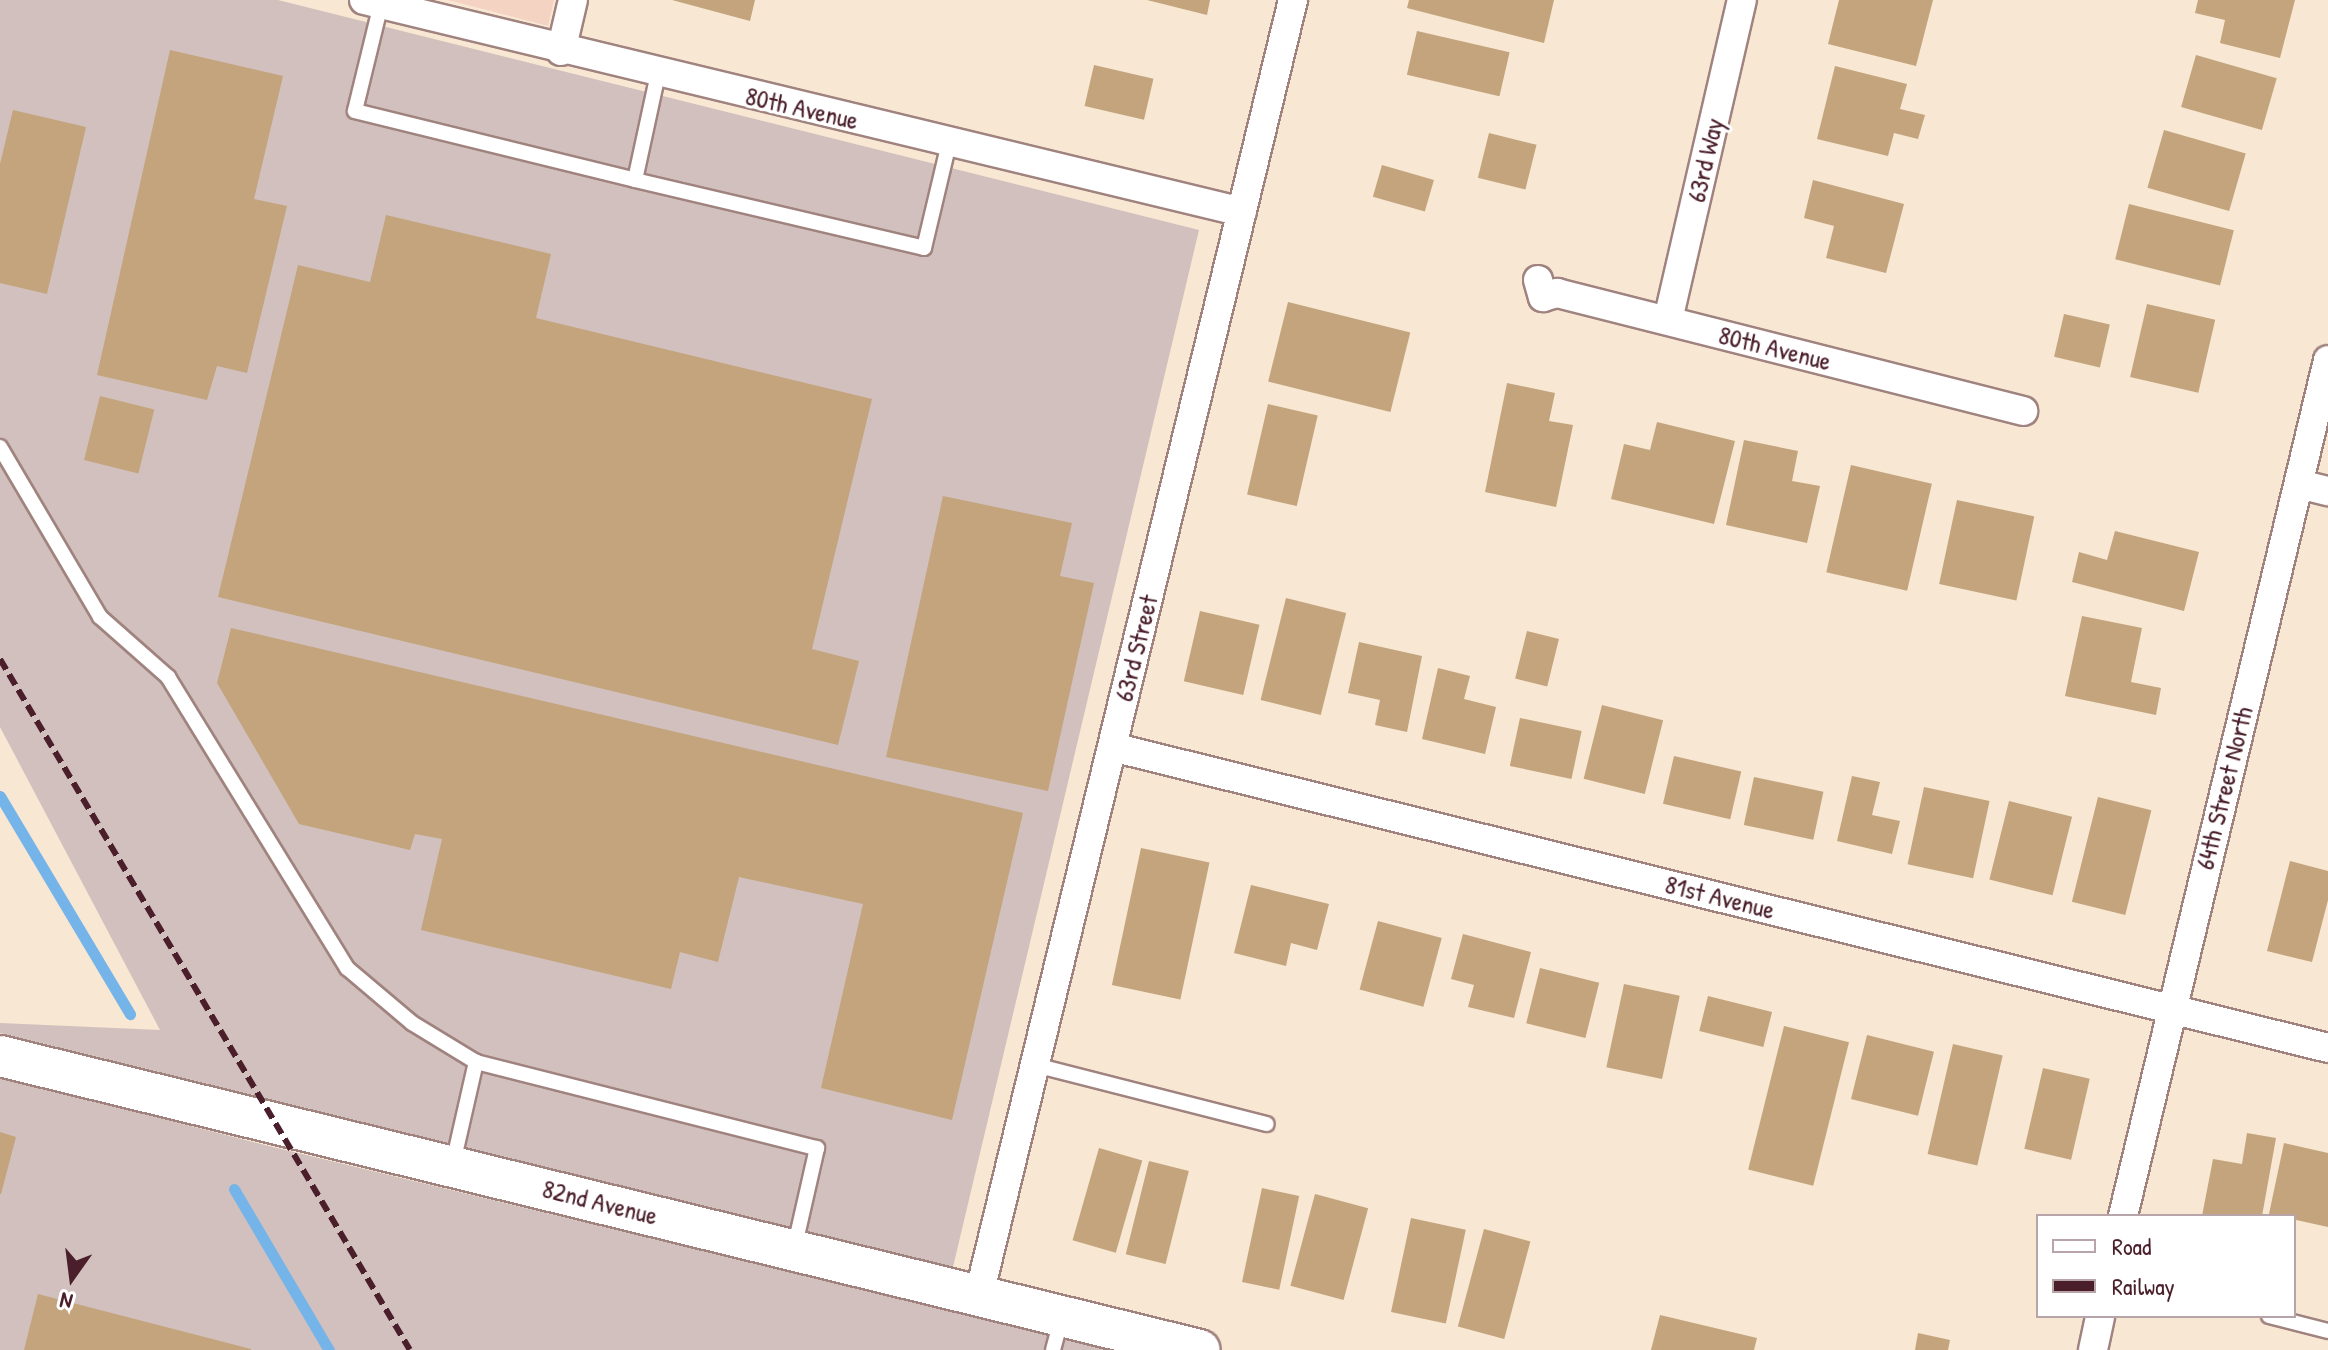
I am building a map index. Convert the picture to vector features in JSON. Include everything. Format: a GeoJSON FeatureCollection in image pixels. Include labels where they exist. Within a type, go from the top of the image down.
{"type":"FeatureCollection","features":[{"type":"Feature","properties":{"kind":"street"},"geometry":{"type":"LineString","coordinates":[[561,51],[573,0]]}},
{"type":"Feature","properties":{"kind":"street","name":"63rd Street"},"geometry":{"type":"LineString","coordinates":[[979,1295],[1293,0]]}},
{"type":"Feature","properties":{"kind":"street","name":"63rd Way"},"geometry":{"type":"LineString","coordinates":[[1668,320],[1742,0]]}},
{"type":"Feature","properties":{"kind":"street","name":"80th Avenue"},"geometry":{"type":"LineString","coordinates":[[372,2],[561,51],[1242,212]]}},
{"type":"Feature","properties":{"kind":"street","name":"80th Avenue"},"geometry":{"type":"LineString","coordinates":[[1538,280],[1543,297],[1557,293],[2023,411]]}},
{"type":"Feature","properties":{"kind":"street","name":"64th Street North"},"geometry":{"type":"LineString","coordinates":[[2123,1214],[2170,1008],[2328,360]]}},
{"type":"Feature","properties":{"kind":"street"},"geometry":{"type":"LineString","coordinates":[[2299,484],[2328,491]]}},
{"type":"Feature","properties":{"kind":"street","name":"81st Avenue"},"geometry":{"type":"LineString","coordinates":[[1112,747],[2328,1048]]}},
{"type":"Feature","properties":{"kind":"street","name":"82nd Avenue"},"geometry":{"type":"LineString","coordinates":[[0,1056],[979,1295],[1057,1333],[1200,1350]]}},
{"type":"Feature","properties":{"kind":"street"},"geometry":{"type":"LineString","coordinates":[[2093,1350],[2100,1318]]}},
{"type":"Feature","properties":{"kind":"lane"},"geometry":{"type":"LineString","coordinates":[[372,2],[355,111],[635,180],[924,248],[949,143]]}},
{"type":"Feature","properties":{"kind":"lane"},"geometry":{"type":"LineString","coordinates":[[635,180],[658,74]]}},
{"type":"Feature","properties":{"kind":"lane"},"geometry":{"type":"LineString","coordinates":[[0,447],[100,617],[168,677],[347,968],[412,1023],[476,1062],[817,1148],[794,1250]]}},
{"type":"Feature","properties":{"kind":"lane"},"geometry":{"type":"LineString","coordinates":[[452,1167],[476,1062]]}},
{"type":"Feature","properties":{"kind":"lane"},"geometry":{"type":"LineString","coordinates":[[1035,1065],[1267,1124]]}},
{"type":"Feature","properties":{"kind":"lane"},"geometry":{"type":"LineString","coordinates":[[2277,1318],[2328,1331]]}},
{"type":"Feature","properties":{"kind":"shaded area"},"geometry":{"type":"Polygon","coordinates":[[[0,0],[278,0],[1199,230],[953,1267],[0,1033],[0,1023],[160,1030],[0,727],[0,0]]]}},
{"type":"Feature","properties":{"kind":"shaded area"},"geometry":{"type":"Polygon","coordinates":[[[448,0],[554,0],[548,26],[448,0]]]}},
{"type":"Feature","properties":{"kind":"shaded area"},"geometry":{"type":"Polygon","coordinates":[[[0,1077],[273,1147],[1113,1350],[0,1350],[0,1077]]]}},
{"type":"Feature","properties":{"kind":"building"},"geometry":{"type":"Polygon","coordinates":[[[672,0],[755,0],[750,21],[672,0]]]}},
{"type":"Feature","properties":{"kind":"building"},"geometry":{"type":"Polygon","coordinates":[[[1147,0],[1210,0],[1207,15],[1147,0]]]}},
{"type":"Feature","properties":{"kind":"building"},"geometry":{"type":"Polygon","coordinates":[[[1409,0],[1554,0],[1544,43],[1407,8],[1409,0]]]}},
{"type":"Feature","properties":{"kind":"building"},"geometry":{"type":"Polygon","coordinates":[[[1839,0],[1933,0],[1916,66],[1828,44],[1839,0]]]}},
{"type":"Feature","properties":{"kind":"building"},"geometry":{"type":"Polygon","coordinates":[[[2198,0],[2295,0],[2280,58],[2220,43],[2225,20],[2195,13],[2198,0]]]}},
{"type":"Feature","properties":{"kind":"building"},"geometry":{"type":"Polygon","coordinates":[[[1417,31],[1510,52],[1499,96],[1407,75],[1417,31]]]}},
{"type":"Feature","properties":{"kind":"building"},"geometry":{"type":"Polygon","coordinates":[[[170,50],[283,76],[254,199],[287,206],[247,373],[217,366],[207,400],[97,375],[170,50]]]}},
{"type":"Feature","properties":{"kind":"building"},"geometry":{"type":"Polygon","coordinates":[[[2196,55],[2277,78],[2262,130],[2181,107],[2196,55]]]}},
{"type":"Feature","properties":{"kind":"building"},"geometry":{"type":"Polygon","coordinates":[[[1094,65],[1153,79],[1144,120],[1085,106],[1094,65]]]}},
{"type":"Feature","properties":{"kind":"building"},"geometry":{"type":"Polygon","coordinates":[[[1835,66],[1907,84],[1900,109],[1925,115],[1918,139],[1894,133],[1888,156],[1817,139],[1835,66]]]}},
{"type":"Feature","properties":{"kind":"building"},"geometry":{"type":"Polygon","coordinates":[[[13,110],[86,127],[47,294],[0,283],[0,164],[13,110]]]}},
{"type":"Feature","properties":{"kind":"building"},"geometry":{"type":"Polygon","coordinates":[[[2164,130],[2246,153],[2229,211],[2147,188],[2164,130]]]}},
{"type":"Feature","properties":{"kind":"building"},"geometry":{"type":"Polygon","coordinates":[[[1489,133],[1537,145],[1525,189],[1478,178],[1489,133]]]}},
{"type":"Feature","properties":{"kind":"building"},"geometry":{"type":"Polygon","coordinates":[[[1382,165],[1434,180],[1425,212],[1373,197],[1382,165]]]}},
{"type":"Feature","properties":{"kind":"building"},"geometry":{"type":"Polygon","coordinates":[[[1813,180],[1904,204],[1886,273],[1826,258],[1834,226],[1804,218],[1813,180]]]}},
{"type":"Feature","properties":{"kind":"building"},"geometry":{"type":"Polygon","coordinates":[[[2129,204],[2234,230],[2220,285],[2115,259],[2129,204]]]}},
{"type":"Feature","properties":{"kind":"building"},"geometry":{"type":"Polygon","coordinates":[[[386,215],[551,254],[536,318],[872,399],[812,649],[859,661],[838,745],[218,597],[298,265],[370,282],[386,215]]]}},
{"type":"Feature","properties":{"kind":"building"},"geometry":{"type":"Polygon","coordinates":[[[1288,302],[1410,332],[1390,412],[1268,382],[1288,302]]]}},
{"type":"Feature","properties":{"kind":"building"},"geometry":{"type":"Polygon","coordinates":[[[2147,304],[2215,320],[2198,393],[2130,377],[2147,304]]]}},
{"type":"Feature","properties":{"kind":"building"},"geometry":{"type":"Polygon","coordinates":[[[2064,314],[2110,325],[2100,367],[2054,357],[2064,314]]]}},
{"type":"Feature","properties":{"kind":"building"},"geometry":{"type":"Polygon","coordinates":[[[1507,383],[1555,393],[1549,421],[1573,425],[1556,507],[1485,492],[1507,383]]]}},
{"type":"Feature","properties":{"kind":"building"},"geometry":{"type":"Polygon","coordinates":[[[100,396],[154,410],[138,474],[84,460],[100,396]]]}},
{"type":"Feature","properties":{"kind":"building"},"geometry":{"type":"Polygon","coordinates":[[[1268,404],[1318,415],[1297,506],[1247,495],[1268,404]]]}},
{"type":"Feature","properties":{"kind":"building"},"geometry":{"type":"Polygon","coordinates":[[[1657,422],[1735,441],[1714,524],[1611,499],[1624,444],[1650,450],[1657,422]]]}},
{"type":"Feature","properties":{"kind":"building"},"geometry":{"type":"Polygon","coordinates":[[[1744,440],[1798,451],[1792,481],[1820,486],[1807,543],[1726,525],[1744,440]]]}},
{"type":"Feature","properties":{"kind":"building"},"geometry":{"type":"Polygon","coordinates":[[[1851,465],[1932,484],[1907,591],[1826,572],[1851,465]]]}},
{"type":"Feature","properties":{"kind":"building"},"geometry":{"type":"Polygon","coordinates":[[[943,496],[1072,523],[1060,576],[1094,583],[1048,791],[886,757],[943,496]]]}},
{"type":"Feature","properties":{"kind":"building"},"geometry":{"type":"Polygon","coordinates":[[[1957,500],[2034,516],[2016,601],[1939,584],[1957,500]]]}},
{"type":"Feature","properties":{"kind":"building"},"geometry":{"type":"Polygon","coordinates":[[[2115,531],[2199,552],[2184,611],[2072,582],[2079,552],[2107,560],[2115,531]]]}},
{"type":"Feature","properties":{"kind":"building"},"geometry":{"type":"Polygon","coordinates":[[[1286,598],[1346,613],[1321,715],[1261,700],[1286,598]]]}},
{"type":"Feature","properties":{"kind":"building"},"geometry":{"type":"Polygon","coordinates":[[[1200,611],[1259,625],[1243,695],[1184,681],[1200,611]]]}},
{"type":"Feature","properties":{"kind":"building"},"geometry":{"type":"Polygon","coordinates":[[[2082,616],[2142,628],[2131,682],[2161,688],[2156,715],[2065,696],[2082,616]]]}},
{"type":"Feature","properties":{"kind":"building"},"geometry":{"type":"Polygon","coordinates":[[[231,628],[1023,813],[952,1120],[821,1088],[863,904],[739,877],[718,962],[680,952],[671,989],[421,930],[442,839],[415,834],[410,850],[299,824],[217,683],[231,628]]]}},
{"type":"Feature","properties":{"kind":"building"},"geometry":{"type":"Polygon","coordinates":[[[1527,631],[1559,639],[1547,687],[1515,679],[1527,631]]]}},
{"type":"Feature","properties":{"kind":"building"},"geometry":{"type":"Polygon","coordinates":[[[1359,642],[1422,656],[1407,732],[1375,725],[1380,700],[1348,693],[1359,642]]]}},
{"type":"Feature","properties":{"kind":"building"},"geometry":{"type":"Polygon","coordinates":[[[1438,668],[1470,676],[1464,699],[1496,707],[1485,754],[1422,739],[1438,668]]]}},
{"type":"Feature","properties":{"kind":"building"},"geometry":{"type":"Polygon","coordinates":[[[1602,705],[1663,720],[1645,794],[1584,779],[1602,705]]]}},
{"type":"Feature","properties":{"kind":"building"},"geometry":{"type":"Polygon","coordinates":[[[1520,718],[1582,731],[1571,779],[1510,766],[1520,718]]]}},
{"type":"Feature","properties":{"kind":"building"},"geometry":{"type":"Polygon","coordinates":[[[1674,756],[1741,772],[1730,819],[1663,804],[1674,756]]]}},
{"type":"Feature","properties":{"kind":"building"},"geometry":{"type":"Polygon","coordinates":[[[1852,776],[1880,782],[1872,815],[1900,821],[1892,854],[1837,841],[1852,776]]]}},
{"type":"Feature","properties":{"kind":"building"},"geometry":{"type":"Polygon","coordinates":[[[1754,777],[1823,792],[1813,840],[1744,825],[1754,777]]]}},
{"type":"Feature","properties":{"kind":"building"},"geometry":{"type":"Polygon","coordinates":[[[1924,787],[1990,801],[1973,878],[1908,864],[1924,787]]]}},
{"type":"Feature","properties":{"kind":"building"},"geometry":{"type":"Polygon","coordinates":[[[2098,797],[2151,810],[2125,915],[2072,902],[2098,797]]]}},
{"type":"Feature","properties":{"kind":"building"},"geometry":{"type":"Polygon","coordinates":[[[2009,801],[2072,817],[2052,895],[1989,880],[2009,801]]]}},
{"type":"Feature","properties":{"kind":"building"},"geometry":{"type":"Polygon","coordinates":[[[1141,848],[1209,863],[1180,999],[1112,985],[1141,848]]]}},
{"type":"Feature","properties":{"kind":"building"},"geometry":{"type":"Polygon","coordinates":[[[2290,861],[2328,871],[2328,900],[2312,962],[2267,951],[2290,861]]]}},
{"type":"Feature","properties":{"kind":"building"},"geometry":{"type":"Polygon","coordinates":[[[1251,885],[1329,904],[1317,950],[1291,943],[1286,966],[1234,953],[1251,885]]]}},
{"type":"Feature","properties":{"kind":"building"},"geometry":{"type":"Polygon","coordinates":[[[1378,921],[1442,938],[1423,1007],[1360,990],[1378,921]]]}},
{"type":"Feature","properties":{"kind":"building"},"geometry":{"type":"Polygon","coordinates":[[[1463,934],[1531,952],[1514,1018],[1468,1007],[1474,985],[1451,979],[1463,934]]]}},
{"type":"Feature","properties":{"kind":"building"},"geometry":{"type":"Polygon","coordinates":[[[1540,968],[1599,983],[1585,1038],[1526,1023],[1540,968]]]}},
{"type":"Feature","properties":{"kind":"building"},"geometry":{"type":"Polygon","coordinates":[[[1624,984],[1680,996],[1662,1079],[1606,1067],[1624,984]]]}},
{"type":"Feature","properties":{"kind":"building"},"geometry":{"type":"Polygon","coordinates":[[[1708,996],[1772,1012],[1763,1047],[1699,1031],[1708,996]]]}},
{"type":"Feature","properties":{"kind":"building"},"geometry":{"type":"Polygon","coordinates":[[[1784,1026],[1849,1042],[1813,1186],[1748,1170],[1784,1026]]]}},
{"type":"Feature","properties":{"kind":"building"},"geometry":{"type":"Polygon","coordinates":[[[1867,1035],[1934,1052],[1918,1116],[1851,1099],[1867,1035]]]}},
{"type":"Feature","properties":{"kind":"building"},"geometry":{"type":"Polygon","coordinates":[[[1953,1044],[2003,1055],[1977,1166],[1928,1154],[1953,1044]]]}},
{"type":"Feature","properties":{"kind":"building"},"geometry":{"type":"Polygon","coordinates":[[[2043,1068],[2090,1079],[2071,1160],[2024,1149],[2043,1068]]]}},
{"type":"Feature","properties":{"kind":"building"},"geometry":{"type":"Polygon","coordinates":[[[0,1132],[16,1137],[1,1194],[0,1194],[0,1132]]]}},
{"type":"Feature","properties":{"kind":"building"},"geometry":{"type":"Polygon","coordinates":[[[2247,1133],[2276,1138],[2262,1214],[2202,1214],[2213,1159],[2242,1164],[2247,1133]]]}},
{"type":"Feature","properties":{"kind":"building"},"geometry":{"type":"Polygon","coordinates":[[[2284,1143],[2328,1153],[2328,1227],[2296,1220],[2296,1214],[2269,1214],[2284,1143]]]}},
{"type":"Feature","properties":{"kind":"building"},"geometry":{"type":"Polygon","coordinates":[[[1099,1148],[1142,1160],[1116,1253],[1073,1240],[1099,1148]]]}},
{"type":"Feature","properties":{"kind":"building"},"geometry":{"type":"Polygon","coordinates":[[[1149,1161],[1189,1171],[1166,1264],[1126,1254],[1149,1161]]]}},
{"type":"Feature","properties":{"kind":"building"},"geometry":{"type":"Polygon","coordinates":[[[1262,1188],[1299,1196],[1279,1290],[1242,1282],[1262,1188]]]}},
{"type":"Feature","properties":{"kind":"building"},"geometry":{"type":"Polygon","coordinates":[[[1315,1194],[1368,1208],[1344,1300],[1290,1286],[1315,1194]]]}},
{"type":"Feature","properties":{"kind":"building"},"geometry":{"type":"Polygon","coordinates":[[[1411,1218],[1466,1230],[1446,1324],[1391,1312],[1411,1218]]]}},
{"type":"Feature","properties":{"kind":"building"},"geometry":{"type":"Polygon","coordinates":[[[1484,1229],[1530,1241],[1504,1339],[1458,1327],[1484,1229]]]}},
{"type":"Feature","properties":{"kind":"building"},"geometry":{"type":"Polygon","coordinates":[[[38,1294],[251,1349],[251,1350],[24,1350],[38,1294]]]}},
{"type":"Feature","properties":{"kind":"building"},"geometry":{"type":"Polygon","coordinates":[[[1660,1315],[1757,1338],[1754,1350],[1651,1350],[1660,1315]]]}},
{"type":"Feature","properties":{"kind":"building"},"geometry":{"type":"Polygon","coordinates":[[[1918,1333],[1950,1340],[1948,1350],[1915,1350],[1918,1333]]]}},
{"type":"Feature","properties":{"kind":"waterway"},"geometry":{"type":"LineString","coordinates":[[0,796],[130,1014]]}},
{"type":"Feature","properties":{"kind":"waterway"},"geometry":{"type":"LineString","coordinates":[[234,1189],[329,1350]]}},
{"type":"Feature","properties":{"kind":"railway"},"geometry":{"type":"LineString","coordinates":[[0,659],[410,1350]]}}]}
